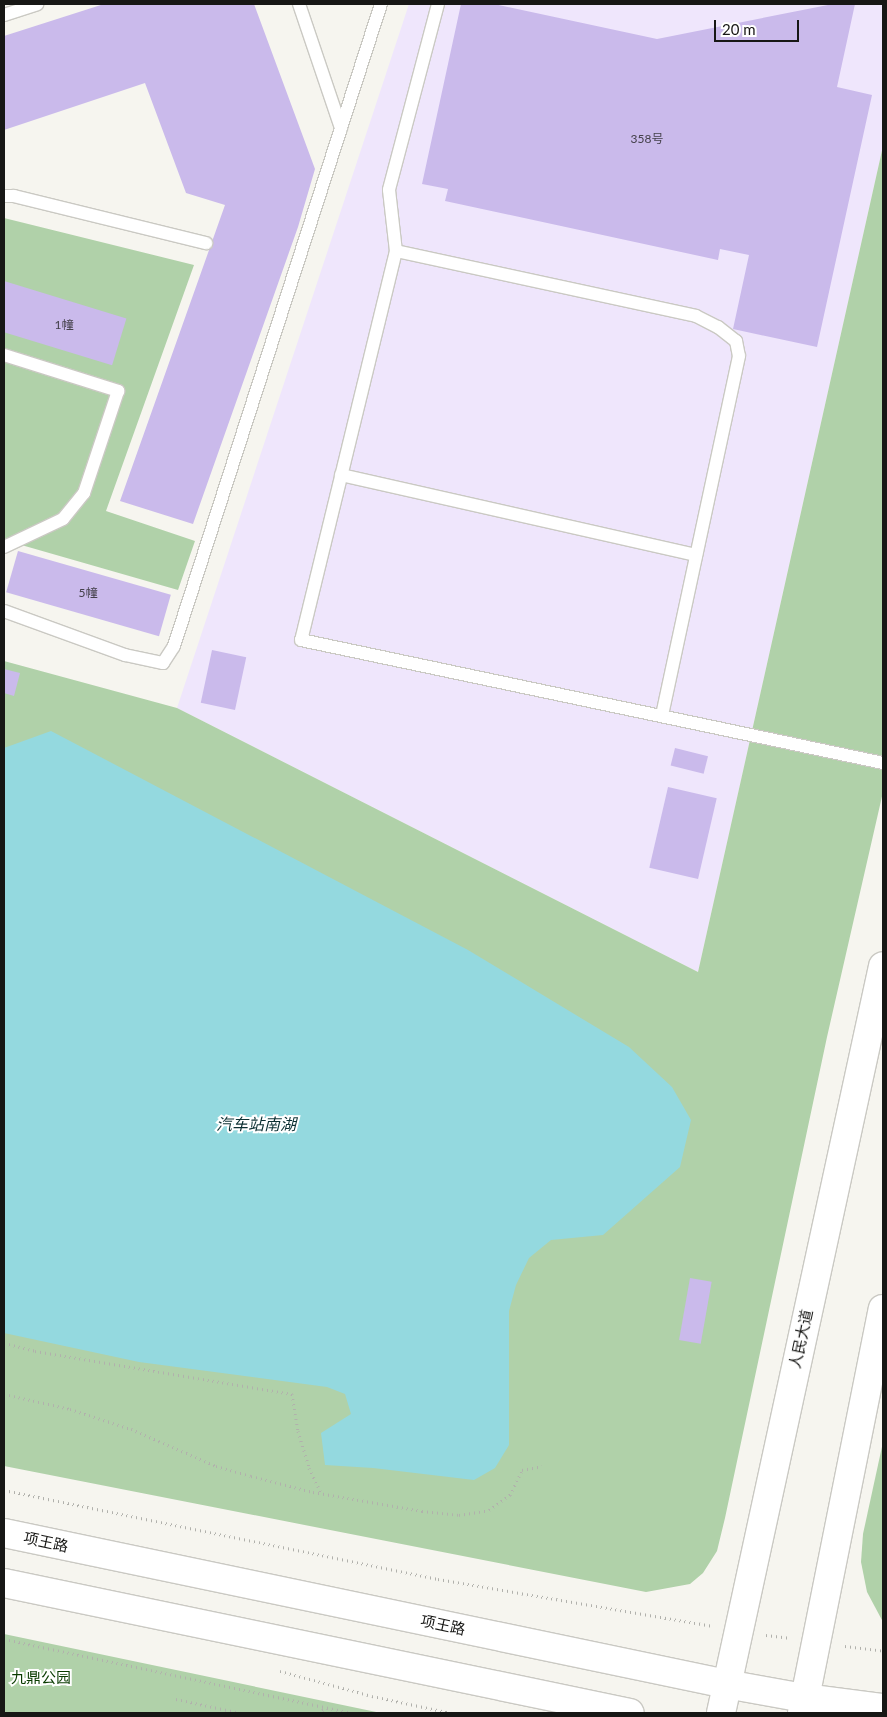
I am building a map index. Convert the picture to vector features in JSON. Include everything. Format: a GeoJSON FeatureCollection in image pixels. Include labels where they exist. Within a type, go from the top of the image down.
{"type":"FeatureCollection","features":[{"type":"Feature","properties":{"kind":"main road","name":"人民大道"},"geometry":{"type":"LineString","coordinates":[[721,1713],[883,966]]}},
{"type":"Feature","properties":{"kind":"main road"},"geometry":{"type":"LineString","coordinates":[[803,1706],[876,1378],[883,1309]]}},
{"type":"Feature","properties":{"kind":"main road","name":"项王路"},"geometry":{"type":"LineString","coordinates":[[4,1533],[726,1684],[803,1706],[883,1708]]}},
{"type":"Feature","properties":{"kind":"main road"},"geometry":{"type":"LineString","coordinates":[[4,1583],[630,1713]]}},
{"type":"Feature","properties":{"kind":"lane"},"geometry":{"type":"LineString","coordinates":[[4,15],[37,4]]}},
{"type":"Feature","properties":{"kind":"lane"},"geometry":{"type":"LineString","coordinates":[[299,4],[341,128]]}},
{"type":"Feature","properties":{"kind":"lane"},"geometry":{"type":"LineString","coordinates":[[4,611],[125,655],[163,663],[174,646],[381,4]]}},
{"type":"Feature","properties":{"kind":"lane"},"geometry":{"type":"LineString","coordinates":[[438,4],[388,190],[396,251],[301,640],[883,763]]}},
{"type":"Feature","properties":{"kind":"lane"},"geometry":{"type":"LineString","coordinates":[[4,196],[14,196],[206,243]]}},
{"type":"Feature","properties":{"kind":"lane"},"geometry":{"type":"LineString","coordinates":[[396,251],[696,316],[718,327],[736,341],[739,356],[662,716]]}},
{"type":"Feature","properties":{"kind":"lane"},"geometry":{"type":"LineString","coordinates":[[4,355],[118,391],[84,493],[63,519],[4,547]]}},
{"type":"Feature","properties":{"kind":"lane"},"geometry":{"type":"LineString","coordinates":[[341,475],[696,555]]}},
{"type":"Feature","properties":{"kind":"path"},"geometry":{"type":"LineString","coordinates":[[4,1343],[35,1351],[292,1394],[298,1431],[309,1468],[322,1494]]}},
{"type":"Feature","properties":{"kind":"path"},"geometry":{"type":"LineString","coordinates":[[4,1394],[70,1408],[131,1429],[216,1466],[322,1494],[459,1515],[489,1510],[510,1495],[522,1470],[542,1466]]}},
{"type":"Feature","properties":{"kind":"path"},"geometry":{"type":"LineString","coordinates":[[4,1490],[438,1578],[738,1630],[883,1651]]}},
{"type":"Feature","properties":{"kind":"path"},"geometry":{"type":"LineString","coordinates":[[4,1639],[352,1713]]}},
{"type":"Feature","properties":{"kind":"path"},"geometry":{"type":"LineString","coordinates":[[176,1699],[241,1713]]}},
{"type":"Feature","properties":{"kind":"path"},"geometry":{"type":"LineString","coordinates":[[318,1713],[326,1708]]}},
{"type":"Feature","properties":{"kind":"shaded area"},"geometry":{"type":"Polygon","coordinates":[[[409,4],[883,4],[883,146],[698,972],[177,708],[409,4]]]}},
{"type":"Feature","properties":{"kind":"green space"},"geometry":{"type":"Polygon","coordinates":[[[883,146],[883,792],[827,1037],[725,1518],[717,1551],[703,1573],[690,1584],[646,1592],[4,1466],[4,661],[177,708],[698,972],[883,146]]]}},
{"type":"Feature","properties":{"kind":"green space"},"geometry":{"type":"Polygon","coordinates":[[[4,218],[194,265],[106,511],[195,541],[178,590],[4,540],[4,218]]]}},
{"type":"Feature","properties":{"kind":"green space"},"geometry":{"type":"Polygon","coordinates":[[[883,1442],[883,1622],[867,1592],[861,1562],[863,1534],[883,1442]]]}},
{"type":"Feature","properties":{"kind":"green space","name":"九鼎公园"},"geometry":{"type":"Polygon","coordinates":[[[4,1634],[381,1713],[4,1713],[4,1634]]]}},
{"type":"Feature","properties":{"kind":"water","name":"汽车站南湖"},"geometry":{"type":"Polygon","coordinates":[[[51,731],[468,950],[629,1047],[672,1087],[691,1120],[680,1167],[603,1235],[551,1240],[529,1258],[516,1285],[509,1311],[509,1445],[495,1468],[474,1480],[373,1468],[325,1465],[321,1433],[351,1414],[345,1394],[327,1387],[139,1362],[4,1333],[4,748],[51,731]]]}},
{"type":"Feature","properties":{"kind":"building"},"geometry":{"type":"Polygon","coordinates":[[[104,4],[254,4],[315,169],[298,227],[193,524],[120,501],[225,205],[186,193],[145,83],[4,130],[4,36],[104,4]]]}},
{"type":"Feature","properties":{"kind":"building"},"geometry":{"type":"Polygon","coordinates":[[[461,4],[494,4],[657,39],[833,4],[855,4],[837,87],[872,95],[817,347],[733,329],[749,255],[720,249],[718,260],[445,201],[448,189],[422,184],[461,4]]]}},
{"type":"Feature","properties":{"kind":"building"},"geometry":{"type":"Polygon","coordinates":[[[4,281],[126,318],[112,365],[4,332],[4,281]]]}},
{"type":"Feature","properties":{"kind":"building"},"geometry":{"type":"Polygon","coordinates":[[[18,551],[171,595],[159,636],[6,592],[18,551]]]}},
{"type":"Feature","properties":{"kind":"building"},"geometry":{"type":"Polygon","coordinates":[[[212,650],[246,657],[235,710],[201,703],[212,650]]]}},
{"type":"Feature","properties":{"kind":"building"},"geometry":{"type":"Polygon","coordinates":[[[4,669],[20,673],[14,696],[4,693],[4,669]]]}},
{"type":"Feature","properties":{"kind":"building"},"geometry":{"type":"Polygon","coordinates":[[[675,748],[708,756],[704,774],[671,765],[675,748]]]}},
{"type":"Feature","properties":{"kind":"building"},"geometry":{"type":"Polygon","coordinates":[[[668,787],[717,798],[698,879],[649,868],[668,787]]]}},
{"type":"Feature","properties":{"kind":"building"},"geometry":{"type":"Polygon","coordinates":[[[690,1278],[712,1282],[701,1344],[679,1340],[690,1278]]]}}]}
